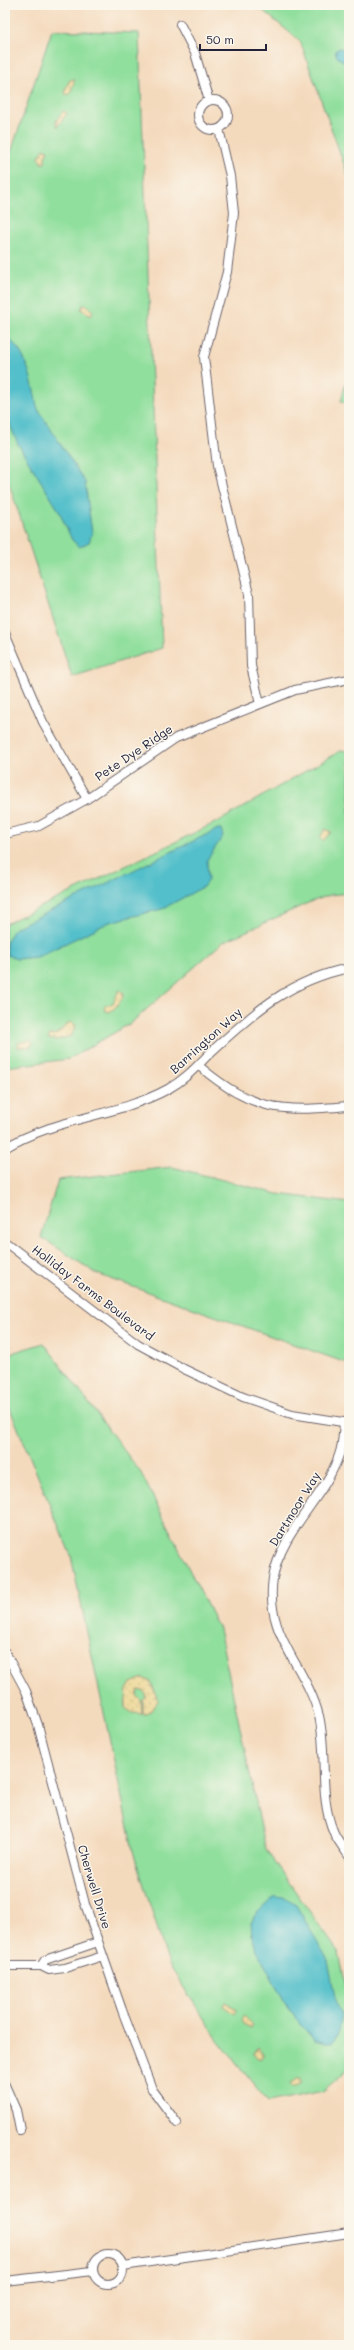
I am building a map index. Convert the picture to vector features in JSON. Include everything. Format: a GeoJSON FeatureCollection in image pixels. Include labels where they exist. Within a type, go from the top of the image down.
{"type":"FeatureCollection","features":[{"type":"Feature","properties":{"kind":"street"},"geometry":{"type":"LineString","coordinates":[[180,24],[195,53],[209,101]]}},
{"type":"Feature","properties":{"kind":"street"},"geometry":{"type":"LineString","coordinates":[[209,101],[218,101],[226,107],[228,112],[227,121],[219,129],[206,128],[198,116],[201,107],[209,101]]}},
{"type":"Feature","properties":{"kind":"street"},"geometry":{"type":"LineString","coordinates":[[219,129],[230,176],[234,213],[227,272],[204,357],[217,466],[249,594],[251,666],[260,704]]}},
{"type":"Feature","properties":{"kind":"street"},"geometry":{"type":"LineString","coordinates":[[5,633],[43,722],[87,799]]}},
{"type":"Feature","properties":{"kind":"street","name":"Pete Dye Ridge"},"geometry":{"type":"LineString","coordinates":[[5,834],[39,826],[87,799],[176,738],[295,690],[349,679]]}},
{"type":"Feature","properties":{"kind":"street","name":"Barrington Way"},"geometry":{"type":"LineString","coordinates":[[5,1148],[35,1134],[108,1111],[166,1090],[181,1081],[199,1066],[266,1004],[304,981],[349,968]]}},
{"type":"Feature","properties":{"kind":"street"},"geometry":{"type":"LineString","coordinates":[[199,1066],[239,1096],[258,1104],[297,1109],[349,1106]]}},
{"type":"Feature","properties":{"kind":"street","name":"Holliday Farms Boulevard"},"geometry":{"type":"LineString","coordinates":[[5,1242],[138,1344],[177,1366],[250,1400],[292,1414],[347,1423]]}},
{"type":"Feature","properties":{"kind":"street","name":"Dartmoor Way"},"geometry":{"type":"LineString","coordinates":[[347,1423],[340,1455],[330,1475],[281,1552],[273,1577],[271,1604],[278,1633],[309,1686],[319,1716],[329,1817],[334,1834],[349,1856]]}},
{"type":"Feature","properties":{"kind":"street","name":"Cherwell Drive"},"geometry":{"type":"LineString","coordinates":[[5,1652],[26,1691],[38,1725],[85,1904],[103,1956],[152,2089],[177,2123]]}},
{"type":"Feature","properties":{"kind":"street"},"geometry":{"type":"LineString","coordinates":[[41,1966],[45,1960],[98,1942]]}},
{"type":"Feature","properties":{"kind":"street"},"geometry":{"type":"LineString","coordinates":[[5,1966],[41,1966],[48,1970],[65,1968],[103,1956]]}},
{"type":"Feature","properties":{"kind":"street"},"geometry":{"type":"LineString","coordinates":[[5,2084],[16,2110],[20,2130]]}},
{"type":"Feature","properties":{"kind":"street"},"geometry":{"type":"LineString","coordinates":[[123,2266],[349,2234]]}},
{"type":"Feature","properties":{"kind":"street"},"geometry":{"type":"LineString","coordinates":[[108,2254],[117,2257],[123,2266],[122,2275],[111,2284],[98,2280],[93,2271],[95,2261],[98,2257],[108,2254]]}},
{"type":"Feature","properties":{"kind":"street"},"geometry":{"type":"LineString","coordinates":[[5,2281],[93,2271]]}},
{"type":"Feature","properties":{"kind":"green space"},"geometry":{"type":"Polygon","coordinates":[[[256,5],[349,5],[349,178],[300,41],[256,5]]]}},
{"type":"Feature","properties":{"kind":"green space"},"geometry":{"type":"Polygon","coordinates":[[[52,30],[139,33],[162,648],[72,677],[5,471],[5,170],[52,30]]]}},
{"type":"Feature","properties":{"kind":"green space"},"geometry":{"type":"Polygon","coordinates":[[[349,370],[349,404],[341,401],[349,370]]]}},
{"type":"Feature","properties":{"kind":"green space"},"geometry":{"type":"Polygon","coordinates":[[[342,750],[349,752],[349,893],[330,895],[308,903],[223,942],[131,1023],[69,1059],[5,1067],[5,924],[221,820],[342,750]]]}},
{"type":"Feature","properties":{"kind":"green space"},"geometry":{"type":"Polygon","coordinates":[[[172,1167],[278,1194],[349,1203],[349,1364],[97,1274],[41,1237],[58,1180],[172,1167]]]}},
{"type":"Feature","properties":{"kind":"green space"},"geometry":{"type":"Polygon","coordinates":[[[44,1343],[141,1473],[219,1629],[266,1850],[339,1953],[349,2001],[349,2068],[323,2091],[268,2102],[218,2040],[169,1965],[133,1851],[71,1556],[5,1397],[5,1355],[44,1343]]]}},
{"type":"Feature","properties":{"kind":"sand"},"geometry":{"type":"Polygon","coordinates":[[[75,79],[70,94],[66,95],[65,90],[70,80],[75,79]]]}},
{"type":"Feature","properties":{"kind":"sand"},"geometry":{"type":"Polygon","coordinates":[[[63,111],[67,113],[57,127],[56,121],[63,111]]]}},
{"type":"Feature","properties":{"kind":"sand"},"geometry":{"type":"Polygon","coordinates":[[[44,149],[48,150],[45,157],[45,163],[41,163],[39,157],[44,149]]]}},
{"type":"Feature","properties":{"kind":"sand"},"geometry":{"type":"Polygon","coordinates":[[[83,305],[87,305],[93,312],[92,315],[89,315],[81,309],[83,305]]]}},
{"type":"Feature","properties":{"kind":"sand"},"geometry":{"type":"Polygon","coordinates":[[[325,829],[331,832],[323,841],[320,837],[325,829]]]}},
{"type":"Feature","properties":{"kind":"sand"},"geometry":{"type":"Polygon","coordinates":[[[119,990],[124,993],[122,999],[109,1012],[104,1010],[105,1006],[113,1003],[119,990]]]}},
{"type":"Feature","properties":{"kind":"sand"},"geometry":{"type":"Polygon","coordinates":[[[70,1022],[76,1025],[71,1036],[56,1040],[48,1039],[50,1035],[57,1034],[70,1022]]]}},
{"type":"Feature","properties":{"kind":"sand"},"geometry":{"type":"Polygon","coordinates":[[[30,1040],[33,1044],[30,1047],[18,1047],[18,1043],[30,1040]]]}},
{"type":"Feature","properties":{"kind":"sand"},"geometry":{"type":"Polygon","coordinates":[[[143,1678],[151,1682],[158,1701],[150,1712],[143,1715],[143,1700],[146,1698],[146,1694],[143,1691],[139,1690],[137,1696],[141,1700],[142,1714],[133,1713],[125,1708],[127,1690],[131,1683],[143,1678]]]}},
{"type":"Feature","properties":{"kind":"sand"},"geometry":{"type":"Polygon","coordinates":[[[225,2002],[237,2009],[235,2014],[223,2006],[225,2002]]]}},
{"type":"Feature","properties":{"kind":"sand"},"geometry":{"type":"Polygon","coordinates":[[[244,2016],[253,2025],[251,2028],[243,2024],[241,2020],[244,2016]]]}},
{"type":"Feature","properties":{"kind":"sand"},"geometry":{"type":"Polygon","coordinates":[[[258,2047],[264,2054],[260,2059],[254,2054],[258,2047]]]}},
{"type":"Feature","properties":{"kind":"sand"},"geometry":{"type":"Polygon","coordinates":[[[296,2079],[300,2079],[300,2084],[292,2087],[290,2084],[296,2079]]]}},
{"type":"Feature","properties":{"kind":"water"},"geometry":{"type":"Polygon","coordinates":[[[340,48],[349,52],[349,65],[337,57],[335,51],[340,48]]]}},
{"type":"Feature","properties":{"kind":"water"},"geometry":{"type":"Polygon","coordinates":[[[5,336],[16,346],[24,358],[39,411],[85,482],[92,533],[89,542],[80,547],[72,540],[59,511],[18,444],[5,413],[5,336]]]}},
{"type":"Feature","properties":{"kind":"water"},"geometry":{"type":"Polygon","coordinates":[[[218,829],[221,829],[223,836],[207,860],[208,880],[203,887],[162,909],[110,922],[37,957],[16,959],[7,955],[6,942],[15,928],[218,829]]]}},
{"type":"Feature","properties":{"kind":"water"},"geometry":{"type":"Polygon","coordinates":[[[275,1896],[283,1897],[296,1905],[328,1960],[335,1997],[341,2014],[338,2033],[332,2043],[314,2040],[290,2011],[257,1951],[252,1937],[251,1923],[255,1915],[275,1896]]]}}]}
